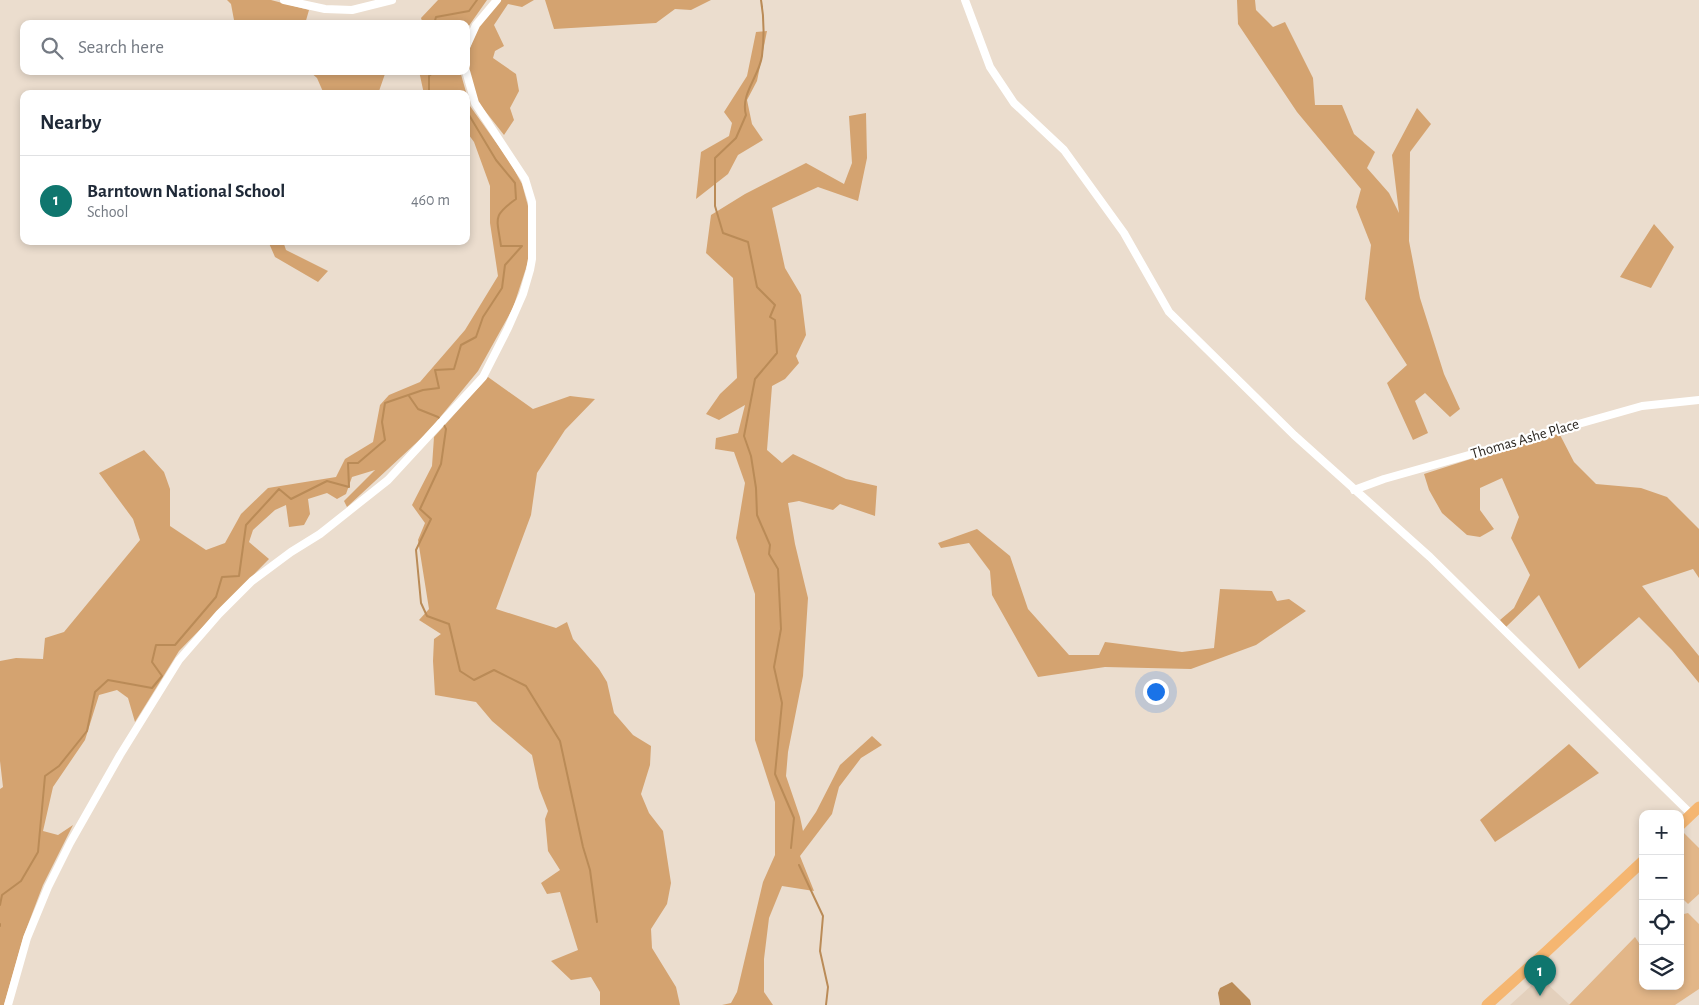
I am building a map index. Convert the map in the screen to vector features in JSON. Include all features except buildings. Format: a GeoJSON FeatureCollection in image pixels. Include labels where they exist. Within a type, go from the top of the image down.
{"type":"FeatureCollection","features":[{"type":"Feature","properties":{"kind":"highway"},"geometry":{"type":"LineString","coordinates":[[1684,821],[1695,811]]}},
{"type":"Feature","properties":{"kind":"highway"},"geometry":{"type":"LineString","coordinates":[[1487,1005],[1639,865]]}},
{"type":"Feature","properties":{"kind":"street"},"geometry":{"type":"LineString","coordinates":[[284,0],[325,9],[352,10],[392,0]]}},
{"type":"Feature","properties":{"kind":"street"},"geometry":{"type":"LineString","coordinates":[[470,38],[476,24],[497,0]]}},
{"type":"Feature","properties":{"kind":"street"},"geometry":{"type":"LineString","coordinates":[[965,0],[990,67],[1014,103],[1059,145],[1069,158],[1124,234],[1169,312],[1294,435],[1430,557],[1695,811]]}},
{"type":"Feature","properties":{"kind":"street"},"geometry":{"type":"LineString","coordinates":[[8,1005],[27,938],[52,878],[120,755],[179,660],[219,614],[252,581],[353,509],[388,480],[483,378],[523,294],[532,259],[532,202],[525,179],[475,103],[467,75]]}},
{"type":"Feature","properties":{"kind":"street","name":"Thomas Ashe Place"},"geometry":{"type":"LineString","coordinates":[[1354,490],[1384,479],[1642,406],[1699,400]]}},
{"type":"Feature","properties":{"kind":"shaded area"},"geometry":{"type":"Polygon","coordinates":[[[227,0],[271,0],[309,10],[306,20],[234,20],[231,4],[227,0]]]}},
{"type":"Feature","properties":{"kind":"shaded area"},"geometry":{"type":"Polygon","coordinates":[[[438,0],[487,0],[470,24],[470,20],[422,20],[421,18],[438,0]]]}},
{"type":"Feature","properties":{"kind":"shaded area"},"geometry":{"type":"Polygon","coordinates":[[[500,0],[534,0],[522,7],[508,4],[494,25],[504,46],[495,51],[493,58],[516,74],[519,91],[510,108],[514,120],[504,135],[478,102],[470,74],[470,48],[477,27],[500,0]]]}},
{"type":"Feature","properties":{"kind":"shaded area"},"geometry":{"type":"Polygon","coordinates":[[[545,0],[711,0],[691,10],[675,9],[656,23],[554,29],[545,0]]]}},
{"type":"Feature","properties":{"kind":"shaded area"},"geometry":{"type":"Polygon","coordinates":[[[1237,0],[1255,0],[1256,10],[1273,27],[1285,22],[1313,78],[1315,105],[1342,105],[1354,134],[1375,152],[1367,168],[1389,193],[1399,213],[1392,155],[1417,108],[1431,124],[1410,152],[1409,241],[1420,298],[1444,374],[1460,409],[1450,417],[1425,393],[1415,401],[1428,433],[1413,440],[1387,383],[1407,365],[1365,299],[1371,245],[1356,207],[1361,189],[1297,112],[1238,24],[1237,0]]]}},
{"type":"Feature","properties":{"kind":"shaded area"},"geometry":{"type":"Polygon","coordinates":[[[767,31],[757,81],[747,100],[752,124],[763,140],[738,155],[728,174],[696,199],[701,152],[729,136],[732,123],[724,112],[747,76],[756,32],[767,31]]]}},
{"type":"Feature","properties":{"kind":"shaded area"},"geometry":{"type":"Polygon","coordinates":[[[314,75],[385,75],[379,90],[322,90],[314,75]]]}},
{"type":"Feature","properties":{"kind":"shaded area"},"geometry":{"type":"Polygon","coordinates":[[[420,75],[461,75],[465,90],[423,90],[420,75]]]}},
{"type":"Feature","properties":{"kind":"shaded area"},"geometry":{"type":"Polygon","coordinates":[[[470,106],[510,162],[522,184],[528,206],[528,262],[513,308],[478,371],[428,432],[347,507],[344,501],[375,470],[352,477],[346,494],[337,499],[327,493],[308,499],[310,514],[304,525],[289,527],[286,505],[275,510],[253,530],[249,542],[269,559],[179,651],[135,722],[128,698],[117,690],[99,695],[85,740],[53,787],[43,831],[58,835],[73,825],[43,885],[24,935],[4,1005],[0,1005],[0,789],[3,787],[0,761],[0,661],[16,658],[43,659],[45,638],[64,632],[140,540],[133,519],[99,473],[144,450],[164,472],[170,489],[170,526],[206,550],[225,543],[241,514],[268,488],[336,477],[345,459],[373,442],[380,405],[389,395],[420,382],[465,330],[498,276],[490,223],[490,186],[474,142],[470,136],[470,106]]]}},
{"type":"Feature","properties":{"kind":"shaded area"},"geometry":{"type":"Polygon","coordinates":[[[866,113],[867,158],[858,201],[818,187],[772,208],[785,268],[801,295],[806,335],[796,356],[799,363],[785,379],[772,386],[767,450],[782,463],[793,454],[846,479],[877,486],[875,516],[840,504],[833,510],[799,501],[788,503],[795,544],[808,598],[803,676],[788,752],[786,776],[803,831],[816,812],[840,765],[872,736],[882,745],[861,758],[839,787],[832,814],[800,856],[814,891],[782,886],[769,918],[764,959],[764,992],[773,1005],[722,1005],[731,1003],[737,992],[763,882],[775,855],[775,802],[755,740],[755,594],[736,538],[745,483],[734,452],[715,449],[716,438],[738,433],[745,405],[719,420],[706,414],[720,394],[737,378],[733,278],[706,253],[711,215],[745,194],[806,163],[844,184],[852,163],[849,116],[866,113]]]}},
{"type":"Feature","properties":{"kind":"shaded area"},"geometry":{"type":"Polygon","coordinates":[[[1654,224],[1674,247],[1651,288],[1620,277],[1654,224]]]}},
{"type":"Feature","properties":{"kind":"shaded area"},"geometry":{"type":"Polygon","coordinates":[[[270,245],[284,245],[286,250],[328,271],[318,282],[275,257],[270,245]]]}},
{"type":"Feature","properties":{"kind":"shaded area"},"geometry":{"type":"Polygon","coordinates":[[[488,377],[533,409],[570,396],[595,399],[565,430],[537,473],[531,515],[496,609],[556,628],[567,622],[573,639],[599,669],[607,682],[614,713],[633,735],[651,746],[650,765],[641,794],[649,813],[663,831],[671,883],[667,904],[651,929],[652,948],[676,987],[680,1005],[600,1005],[600,992],[591,977],[571,980],[551,961],[578,950],[560,892],[547,894],[541,883],[560,870],[548,851],[545,819],[548,811],[539,788],[532,755],[492,721],[476,702],[435,695],[434,639],[441,634],[419,620],[429,609],[418,540],[425,523],[412,505],[432,466],[434,437],[488,377]]]}},
{"type":"Feature","properties":{"kind":"shaded area"},"geometry":{"type":"Polygon","coordinates":[[[1558,431],[1574,462],[1596,484],[1641,488],[1667,497],[1699,529],[1699,578],[1693,569],[1642,586],[1699,656],[1699,683],[1672,650],[1639,617],[1579,669],[1539,595],[1506,627],[1500,620],[1514,608],[1530,575],[1511,538],[1519,517],[1502,478],[1480,488],[1480,510],[1494,529],[1480,537],[1467,535],[1442,513],[1429,490],[1424,474],[1558,431]]]}},
{"type":"Feature","properties":{"kind":"shaded area"},"geometry":{"type":"Polygon","coordinates":[[[977,529],[1010,556],[1028,609],[1069,655],[1099,655],[1105,642],[1182,652],[1214,648],[1220,589],[1272,591],[1277,601],[1289,599],[1306,611],[1256,645],[1191,669],[1105,667],[1038,677],[992,595],[990,571],[969,543],[941,548],[938,543],[977,529]]]}},
{"type":"Feature","properties":{"kind":"shaded area"},"geometry":{"type":"Polygon","coordinates":[[[1569,744],[1599,773],[1495,842],[1480,820],[1569,744]]]}},
{"type":"Feature","properties":{"kind":"shaded area"},"geometry":{"type":"Polygon","coordinates":[[[1684,833],[1699,848],[1699,894],[1688,904],[1684,900],[1684,833]]]}},
{"type":"Feature","properties":{"kind":"shaded area"},"geometry":{"type":"Polygon","coordinates":[[[1688,913],[1699,924],[1699,989],[1675,1005],[1569,1005],[1635,937],[1639,943],[1639,990],[1684,990],[1684,914],[1688,913]]]}},
{"type":"Feature","properties":{"kind":"shaded area"},"geometry":{"type":"Polygon","coordinates":[[[1543,980],[1570,1005],[1510,1005],[1532,985],[1535,987],[1543,980]]]}},
{"type":"Feature","properties":{"kind":"shaded area"},"geometry":{"type":"Polygon","coordinates":[[[1232,982],[1250,1000],[1251,1005],[1220,1005],[1218,993],[1220,988],[1232,982]]]}},
{"type":"Feature","properties":{"kind":"waterway"},"geometry":{"type":"LineString","coordinates":[[435,20],[436,17],[469,11],[477,0]]}},
{"type":"Feature","properties":{"kind":"waterway"},"geometry":{"type":"LineString","coordinates":[[761,0],[763,14],[762,56],[746,100],[746,115],[736,138],[715,158],[715,206],[723,233],[748,242],[757,287],[775,305],[770,317],[775,320],[777,353],[755,379],[744,436],[751,456],[756,488],[757,515],[770,545],[769,554],[778,569],[781,629],[774,667],[782,703],[775,774],[794,818],[791,848]]}},
{"type":"Feature","properties":{"kind":"waterway"},"geometry":{"type":"LineString","coordinates":[[429,90],[430,75]]}},
{"type":"Feature","properties":{"kind":"waterway"},"geometry":{"type":"LineString","coordinates":[[0,905],[2,895],[21,881],[38,852],[45,776],[59,766],[87,731],[95,692],[108,680],[152,688],[162,676],[152,662],[156,645],[175,645],[216,597],[222,577],[239,576],[246,525],[279,489],[291,499],[327,481],[349,487],[348,463],[358,463],[385,440],[382,422],[385,403],[423,390],[439,388],[435,370],[454,369],[461,345],[476,337],[483,317],[502,288],[505,265],[522,246],[501,246],[498,218],[503,210],[516,199],[515,183],[496,160],[470,117]]}},
{"type":"Feature","properties":{"kind":"waterway"},"geometry":{"type":"LineString","coordinates":[[409,396],[418,409],[440,419]]}},
{"type":"Feature","properties":{"kind":"waterway"},"geometry":{"type":"LineString","coordinates":[[444,425],[446,429],[441,464],[420,509],[431,519],[416,550],[421,603],[427,616],[449,624],[460,671],[474,680],[494,670],[526,686],[560,741],[583,847],[590,870],[597,922]]}},
{"type":"Feature","properties":{"kind":"waterway"},"geometry":{"type":"LineString","coordinates":[[799,865],[823,916],[820,951],[828,987],[826,1005]]}},
{"type":"Feature","properties":{"kind":"place","name":"Barntown National School"},"geometry":{"type":"Point","coordinates":[1540,996]}}]}
